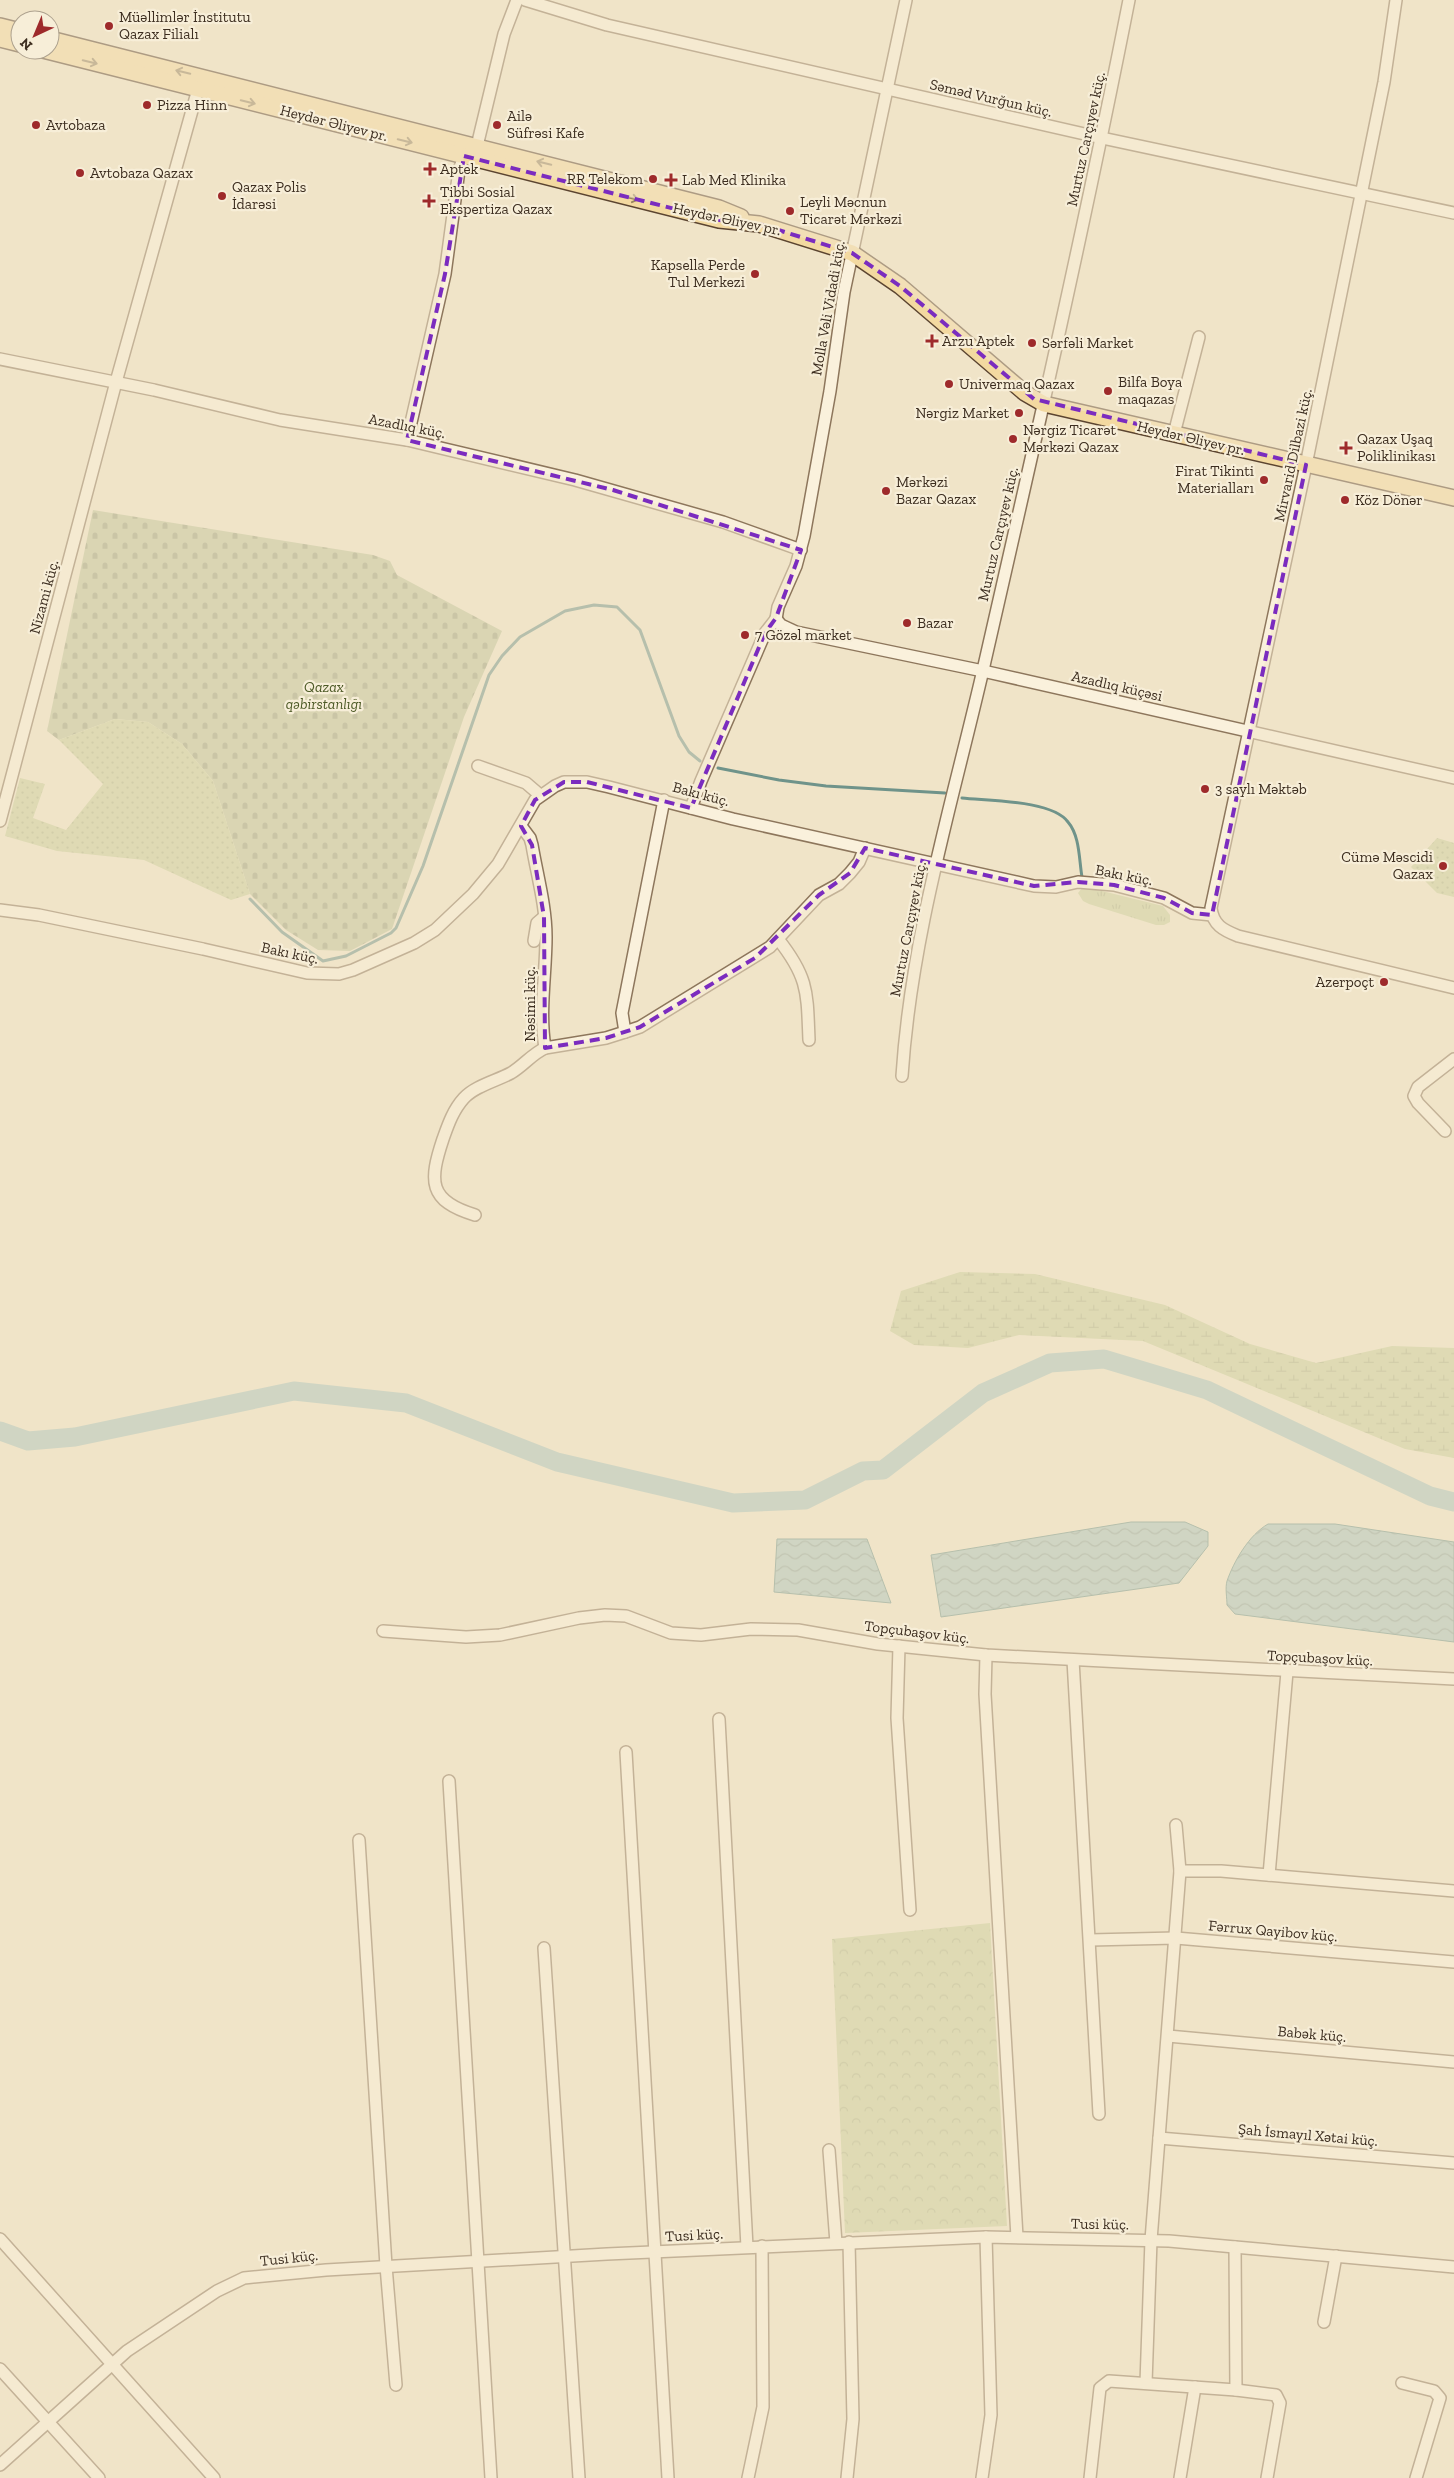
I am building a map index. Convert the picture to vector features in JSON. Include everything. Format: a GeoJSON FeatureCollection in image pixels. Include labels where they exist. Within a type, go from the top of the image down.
{"type":"FeatureCollection","features":[{"type":"Feature","properties":{"kind":"main road"},"geometry":{"type":"LineString","coordinates":[[60,46],[469,149]]}},
{"type":"Feature","properties":{"kind":"main road","name":"Heydər Əliyev pr."},"geometry":{"type":"LineString","coordinates":[[60,46],[198,89],[469,149],[719,208],[759,224],[852,253],[900,286],[1025,393],[1044,404],[1454,498]]}},
{"type":"Feature","properties":{"kind":"street"},"geometry":{"type":"LineString","coordinates":[[407,440],[445,274],[459,170],[469,149],[504,34],[517,0]]}},
{"type":"Feature","properties":{"kind":"street","name":"Səməd Vurğun küç."},"geometry":{"type":"LineString","coordinates":[[525,0],[607,26],[1102,138],[1454,214]]}},
{"type":"Feature","properties":{"kind":"street","name":"Molla Vəli Vidadi küç."},"geometry":{"type":"LineString","coordinates":[[691,808],[765,633],[776,619],[778,607],[801,550],[830,391],[844,292],[906,0]]}},
{"type":"Feature","properties":{"kind":"street","name":"Murtuz Carçıyev küç."},"geometry":{"type":"LineString","coordinates":[[902,1076],[906,1017],[912,978],[936,863],[1044,404],[1102,138],[1129,0]]}},
{"type":"Feature","properties":{"kind":"street","name":"Mirvarid Dilbazi küç."},"geometry":{"type":"LineString","coordinates":[[1212,915],[1212,899],[1250,732],[1384,82],[1396,0]]}},
{"type":"Feature","properties":{"kind":"street","name":"Nizami küç."},"geometry":{"type":"LineString","coordinates":[[0,821],[116,382],[198,89]]}},
{"type":"Feature","properties":{"kind":"street"},"geometry":{"type":"LineString","coordinates":[[1174,434],[1199,337]]}},
{"type":"Feature","properties":{"kind":"street","name":"Azadlıq küç."},"geometry":{"type":"LineString","coordinates":[[0,359],[116,382],[280,420],[407,440],[613,490],[723,522],[801,550]]}},
{"type":"Feature","properties":{"kind":"street","name":"Azadlıq küçəsi"},"geometry":{"type":"LineString","coordinates":[[776,619],[781,625],[796,632],[982,671],[1454,778]]}},
{"type":"Feature","properties":{"kind":"street"},"geometry":{"type":"LineString","coordinates":[[478,766],[526,783],[540,795]]}},
{"type":"Feature","properties":{"kind":"street"},"geometry":{"type":"LineString","coordinates":[[0,774],[12,778]]}},
{"type":"Feature","properties":{"kind":"street","name":"Bakı küç."},"geometry":{"type":"LineString","coordinates":[[0,910],[39,915],[175,943],[307,974],[339,974],[353,970],[414,943],[435,930],[488,876],[506,852],[526,812],[540,795],[564,782],[587,782],[691,808],[1040,887],[1056,887],[1078,882],[1114,885],[1164,898],[1192,913],[1212,915]]}},
{"type":"Feature","properties":{"kind":"street"},"geometry":{"type":"LineString","coordinates":[[625,1032],[622,1013],[664,800]]}},
{"type":"Feature","properties":{"kind":"street","name":"Nəsimi küç."},"geometry":{"type":"LineString","coordinates":[[520,826],[530,838],[532,845],[544,917],[546,936],[542,1022],[545,1048],[606,1038],[640,1027],[754,958],[778,938],[819,894],[839,884],[859,862],[865,848]]}},
{"type":"Feature","properties":{"kind":"street"},"geometry":{"type":"LineString","coordinates":[[1212,915],[1220,928],[1238,936],[1454,988]]}},
{"type":"Feature","properties":{"kind":"street"},"geometry":{"type":"LineString","coordinates":[[534,941],[537,923],[544,917]]}},
{"type":"Feature","properties":{"kind":"street"},"geometry":{"type":"LineString","coordinates":[[778,938],[796,961],[802,975],[807,1002],[809,1040]]}},
{"type":"Feature","properties":{"kind":"street"},"geometry":{"type":"LineString","coordinates":[[475,1215],[457,1210],[449,1204],[433,1180],[434,1166],[447,1126],[457,1108],[471,1092],[512,1072],[545,1048]]}},
{"type":"Feature","properties":{"kind":"street"},"geometry":{"type":"LineString","coordinates":[[1445,1131],[1418,1103],[1414,1096],[1418,1087],[1454,1059]]}},
{"type":"Feature","properties":{"kind":"street","name":"Topçubaşov küç."},"geometry":{"type":"LineString","coordinates":[[383,1631],[466,1637],[500,1635],[579,1618],[606,1615],[626,1616],[671,1633],[701,1636],[751,1629],[798,1630],[899,1646],[986,1655],[1287,1672],[1454,1679]]}},
{"type":"Feature","properties":{"kind":"street"},"geometry":{"type":"LineString","coordinates":[[899,1646],[897,1718],[910,1910]]}},
{"type":"Feature","properties":{"kind":"street"},"geometry":{"type":"LineString","coordinates":[[986,1655],[985,1694],[1017,2237]]}},
{"type":"Feature","properties":{"kind":"street"},"geometry":{"type":"LineString","coordinates":[[1073,1660],[1099,2114]]}},
{"type":"Feature","properties":{"kind":"street"},"geometry":{"type":"LineString","coordinates":[[1269,1875],[1287,1672]]}},
{"type":"Feature","properties":{"kind":"street"},"geometry":{"type":"LineString","coordinates":[[719,1720],[747,2247]]}},
{"type":"Feature","properties":{"kind":"street"},"geometry":{"type":"LineString","coordinates":[[626,1752],[668,2478]]}},
{"type":"Feature","properties":{"kind":"street"},"geometry":{"type":"LineString","coordinates":[[449,1781],[491,2478]]}},
{"type":"Feature","properties":{"kind":"street"},"geometry":{"type":"LineString","coordinates":[[1146,2383],[1151,2240],[1180,1871],[1176,1825]]}},
{"type":"Feature","properties":{"kind":"street"},"geometry":{"type":"LineString","coordinates":[[359,1840],[386,2266],[396,2385]]}},
{"type":"Feature","properties":{"kind":"street"},"geometry":{"type":"LineString","coordinates":[[1180,1871],[1199,1869],[1454,1891]]}},
{"type":"Feature","properties":{"kind":"street","name":"Fərrux Qayibov küç."},"geometry":{"type":"LineString","coordinates":[[1090,1940],[1176,1938],[1454,1962]]}},
{"type":"Feature","properties":{"kind":"street"},"geometry":{"type":"LineString","coordinates":[[544,1948],[579,2478]]}},
{"type":"Feature","properties":{"kind":"street","name":"Babək küç."},"geometry":{"type":"LineString","coordinates":[[1168,2036],[1454,2062]]}},
{"type":"Feature","properties":{"kind":"street","name":"Şah İsmayıl Xətai küç."},"geometry":{"type":"LineString","coordinates":[[1159,2138],[1454,2163]]}},
{"type":"Feature","properties":{"kind":"street"},"geometry":{"type":"LineString","coordinates":[[829,2150],[836,2243]]}},
{"type":"Feature","properties":{"kind":"street"},"geometry":{"type":"LineString","coordinates":[[982,2478],[991,2415],[986,2237]]}},
{"type":"Feature","properties":{"kind":"street","name":"Tusi küç."},"geometry":{"type":"LineString","coordinates":[[0,2465],[112,2362],[209,2296],[236,2281],[317,2271],[386,2266],[762,2246],[986,2237],[1151,2240],[1454,2267]]}},
{"type":"Feature","properties":{"kind":"street"},"geometry":{"type":"LineString","coordinates":[[0,2239],[214,2478]]}},
{"type":"Feature","properties":{"kind":"street"},"geometry":{"type":"LineString","coordinates":[[847,2478],[854,2419],[849,2242]]}},
{"type":"Feature","properties":{"kind":"street"},"geometry":{"type":"LineString","coordinates":[[748,2478],[763,2407],[764,2393],[762,2246]]}},
{"type":"Feature","properties":{"kind":"street"},"geometry":{"type":"LineString","coordinates":[[1235,2247],[1236,2390]]}},
{"type":"Feature","properties":{"kind":"street"},"geometry":{"type":"LineString","coordinates":[[1324,2322],[1336,2256]]}},
{"type":"Feature","properties":{"kind":"street"},"geometry":{"type":"LineString","coordinates":[[0,2369],[99,2478]]}},
{"type":"Feature","properties":{"kind":"street"},"geometry":{"type":"LineString","coordinates":[[1090,2478],[1100,2388],[1109,2381],[1273,2394],[1279,2399],[1267,2478]]}},
{"type":"Feature","properties":{"kind":"street"},"geometry":{"type":"LineString","coordinates":[[1402,2383],[1434,2391],[1440,2398],[1416,2478]]}},
{"type":"Feature","properties":{"kind":"street"},"geometry":{"type":"LineString","coordinates":[[1180,2478],[1195,2387]]}},
{"type":"Feature","properties":{"kind":"highlighted area"},"geometry":{"type":"Polygon","coordinates":[[[464,156],[719,220],[759,224],[852,253],[900,286],[1034,399],[1306,465],[1212,915],[1192,913],[1164,898],[1114,885],[1078,882],[1034,886],[865,848],[850,873],[819,895],[755,958],[640,1027],[606,1038],[545,1048],[544,917],[532,845],[521,826],[535,800],[564,782],[587,782],[691,808],[765,633],[776,618],[801,550],[613,490],[407,440],[445,274],[464,156]]]}},
{"type":"Feature","properties":{"kind":"green space","name":"Qazax qəbirstanlığı"},"geometry":{"type":"Polygon","coordinates":[[[93,510],[373,555],[390,561],[397,575],[502,631],[464,717],[392,929],[350,951],[318,950],[286,930],[250,894],[213,781],[182,744],[148,722],[115,719],[59,740],[47,731],[93,510]]]}},
{"type":"Feature","properties":{"kind":"green space"},"geometry":{"type":"Polygon","coordinates":[[[115,719],[148,722],[182,744],[213,781],[250,894],[231,900],[144,860],[57,851],[5,836],[20,778],[45,784],[33,818],[66,830],[103,784],[59,740],[115,719]]]}},
{"type":"Feature","properties":{"kind":"green space"},"geometry":{"type":"Polygon","coordinates":[[[1437,838],[1454,843],[1454,897],[1437,893],[1411,867],[1437,838]]]}},
{"type":"Feature","properties":{"kind":"green space"},"geometry":{"type":"Polygon","coordinates":[[[1086,887],[1163,906],[1170,915],[1170,922],[1164,925],[1156,925],[1089,904],[1083,901],[1078,893],[1082,888],[1086,887]]]}},
{"type":"Feature","properties":{"kind":"green space"},"geometry":{"type":"Polygon","coordinates":[[[960,1272],[1035,1274],[1165,1305],[1250,1344],[1316,1363],[1392,1346],[1454,1348],[1454,1458],[1405,1449],[1143,1341],[1019,1335],[968,1348],[914,1345],[890,1331],[901,1291],[960,1272]]]}},
{"type":"Feature","properties":{"kind":"green space"},"geometry":{"type":"Polygon","coordinates":[[[990,1923],[1007,2226],[845,2233],[832,1939],[990,1923]]]}},
{"type":"Feature","properties":{"kind":"water"},"geometry":{"type":"Polygon","coordinates":[[[1131,1522],[1185,1522],[1208,1532],[1208,1546],[1179,1583],[941,1617],[931,1555],[1131,1522]]]}},
{"type":"Feature","properties":{"kind":"water"},"geometry":{"type":"Polygon","coordinates":[[[1268,1524],[1335,1524],[1454,1542],[1454,1642],[1235,1614],[1227,1605],[1227,1581],[1243,1549],[1268,1524]]]}},
{"type":"Feature","properties":{"kind":"water"},"geometry":{"type":"Polygon","coordinates":[[[777,1539],[867,1539],[891,1603],[774,1592],[777,1539]]]}},
{"type":"Feature","properties":{"kind":"waterway"},"geometry":{"type":"LineString","coordinates":[[250,899],[282,932],[323,961],[346,956],[391,933],[396,928],[423,866],[489,675],[502,656],[520,637],[565,611],[594,605],[617,607],[640,630],[679,736],[689,752],[700,761]]}},
{"type":"Feature","properties":{"kind":"waterway"},"geometry":{"type":"LineString","coordinates":[[718,768],[779,780],[826,786],[945,793]]}},
{"type":"Feature","properties":{"kind":"waterway"},"geometry":{"type":"LineString","coordinates":[[962,798],[1019,803],[1048,809],[1060,815],[1068,822],[1075,834],[1082,877]]}},
{"type":"Feature","properties":{"kind":"waterway"},"geometry":{"type":"LineString","coordinates":[[0,1431],[28,1441],[75,1437],[294,1391],[406,1403],[557,1462],[733,1503],[805,1500],[863,1471],[883,1470],[983,1393],[1050,1363],[1104,1359],[1207,1390],[1430,1496],[1454,1502]]}},
{"type":"Feature","properties":{"kind":"place","name":"Müəllimlər İnstitutu Qazax Filialı"},"geometry":{"type":"Point","coordinates":[109,26]}},
{"type":"Feature","properties":{"kind":"place","name":"Pizza Hinn"},"geometry":{"type":"Point","coordinates":[147,105]}},
{"type":"Feature","properties":{"kind":"place","name":"Avtobaza"},"geometry":{"type":"Point","coordinates":[36,125]}},
{"type":"Feature","properties":{"kind":"place","name":"Ailə Süfrəsi Kafe"},"geometry":{"type":"Point","coordinates":[497,125]}},
{"type":"Feature","properties":{"kind":"place","name":"Aptek"},"geometry":{"type":"Point","coordinates":[430,169]}},
{"type":"Feature","properties":{"kind":"place","name":"Avtobaza Qazax"},"geometry":{"type":"Point","coordinates":[80,173]}},
{"type":"Feature","properties":{"kind":"place","name":"RR Telekom"},"geometry":{"type":"Point","coordinates":[653,179]}},
{"type":"Feature","properties":{"kind":"place","name":"Lab Med Klinika"},"geometry":{"type":"Point","coordinates":[671,180]}},
{"type":"Feature","properties":{"kind":"place","name":"Qazax Polis İdarəsi"},"geometry":{"type":"Point","coordinates":[222,196]}},
{"type":"Feature","properties":{"kind":"place","name":"Tibbi Sosial Ekspertiza Qazax"},"geometry":{"type":"Point","coordinates":[429,201]}},
{"type":"Feature","properties":{"kind":"place","name":"Leyli Məcnun Ticarət Mərkəzi"},"geometry":{"type":"Point","coordinates":[790,211]}},
{"type":"Feature","properties":{"kind":"place","name":"Kapsella Perde Tul Merkezi"},"geometry":{"type":"Point","coordinates":[755,274]}},
{"type":"Feature","properties":{"kind":"place","name":"Arzu Aptek"},"geometry":{"type":"Point","coordinates":[932,341]}},
{"type":"Feature","properties":{"kind":"place","name":"Sərfəli Market"},"geometry":{"type":"Point","coordinates":[1032,343]}},
{"type":"Feature","properties":{"kind":"place","name":"Univermaq Qazax"},"geometry":{"type":"Point","coordinates":[949,384]}},
{"type":"Feature","properties":{"kind":"place","name":"Bilfa Boya maqazas"},"geometry":{"type":"Point","coordinates":[1108,391]}},
{"type":"Feature","properties":{"kind":"place","name":"Nərgiz Market"},"geometry":{"type":"Point","coordinates":[1019,413]}},
{"type":"Feature","properties":{"kind":"place","name":"Nərgiz Ticarət Mərkəzi Qazax"},"geometry":{"type":"Point","coordinates":[1013,439]}},
{"type":"Feature","properties":{"kind":"place","name":"Qazax Uşaq Poliklinikası"},"geometry":{"type":"Point","coordinates":[1346,448]}},
{"type":"Feature","properties":{"kind":"place","name":"Firat Tikinti Materialları"},"geometry":{"type":"Point","coordinates":[1264,480]}},
{"type":"Feature","properties":{"kind":"place","name":"Mərkəzi Bazar Qazax"},"geometry":{"type":"Point","coordinates":[886,491]}},
{"type":"Feature","properties":{"kind":"place","name":"Köz Dönər"},"geometry":{"type":"Point","coordinates":[1345,500]}},
{"type":"Feature","properties":{"kind":"place","name":"Bazar"},"geometry":{"type":"Point","coordinates":[907,623]}},
{"type":"Feature","properties":{"kind":"place","name":"7 Gözəl market"},"geometry":{"type":"Point","coordinates":[745,635]}},
{"type":"Feature","properties":{"kind":"place","name":"3 saylı Məktəb"},"geometry":{"type":"Point","coordinates":[1205,789]}},
{"type":"Feature","properties":{"kind":"place","name":"Cümə Məscidi Qazax"},"geometry":{"type":"Point","coordinates":[1443,866]}},
{"type":"Feature","properties":{"kind":"place","name":"Azerpoçt"},"geometry":{"type":"Point","coordinates":[1384,982]}}]}
